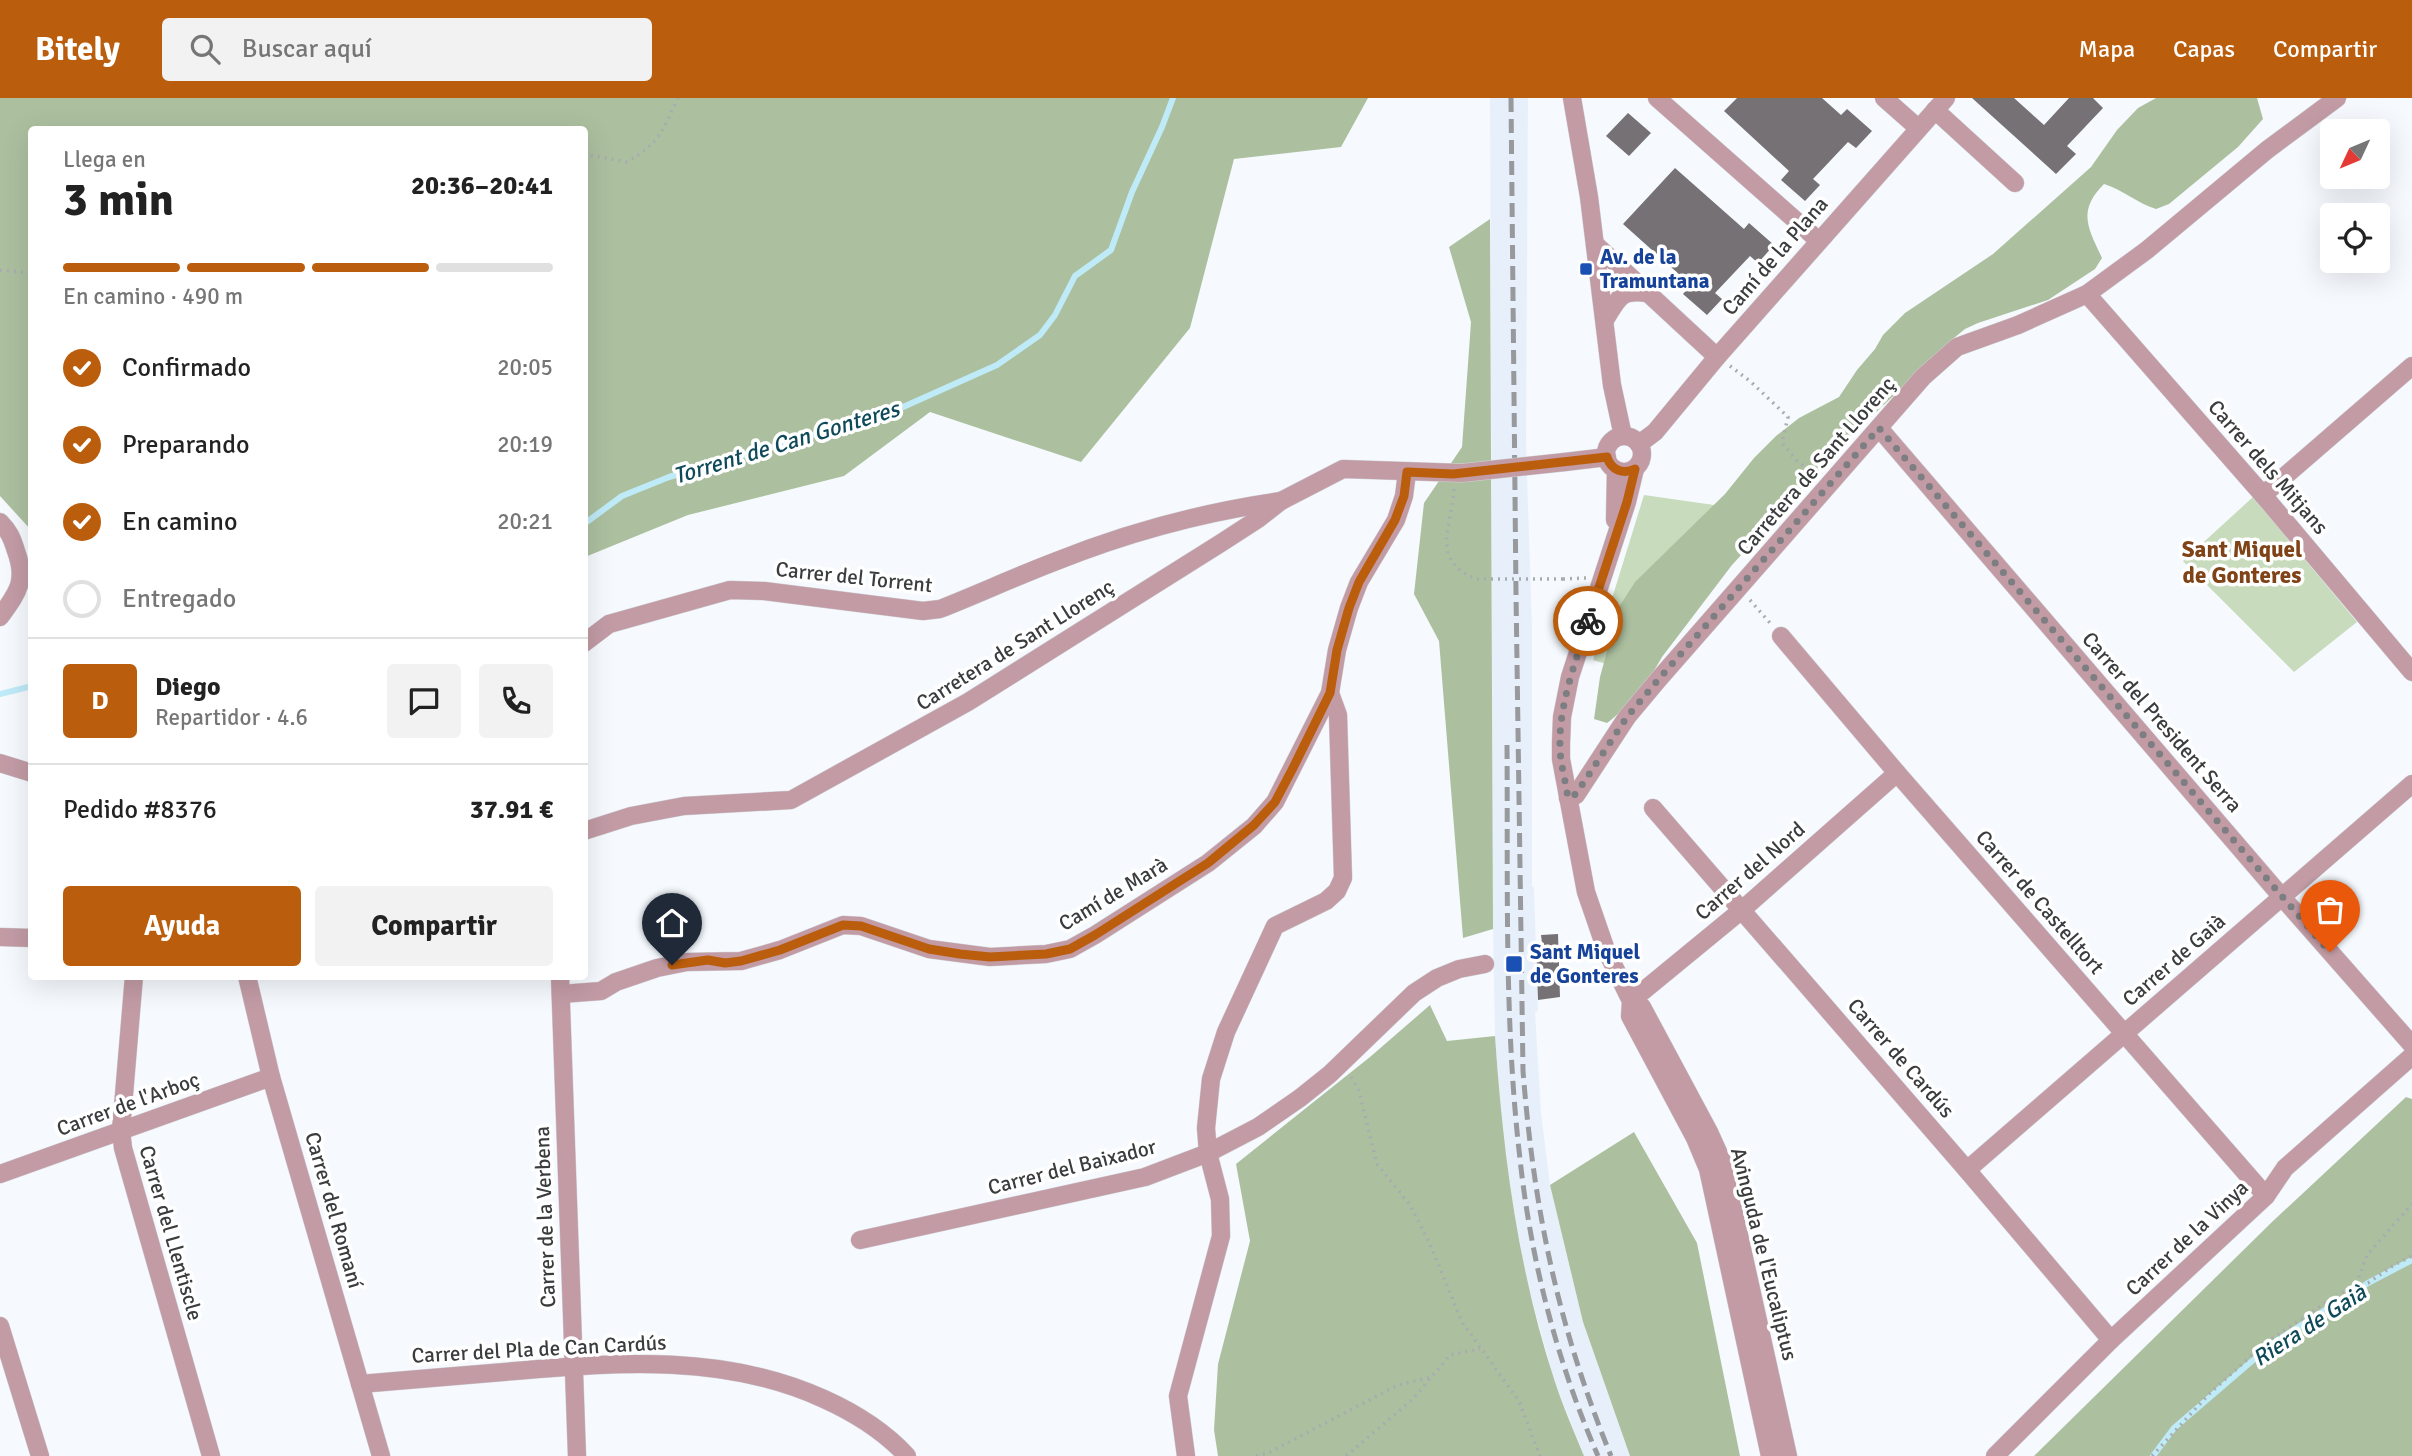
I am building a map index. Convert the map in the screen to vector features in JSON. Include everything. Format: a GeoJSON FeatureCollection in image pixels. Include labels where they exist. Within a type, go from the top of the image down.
{"type":"FeatureCollection","features":[{"type":"Feature","properties":{"kind":"street"},"geometry":{"type":"LineString","coordinates":[[1568,798],[1561,759],[1562,717],[1570,677],[1635,469],[1642,457],[1631,440],[1612,385],[1595,244],[1572,98]]}},
{"type":"Feature","properties":{"kind":"street"},"geometry":{"type":"LineString","coordinates":[[1657,98],[1819,241]]}},
{"type":"Feature","properties":{"kind":"street"},"geometry":{"type":"LineString","coordinates":[[1884,98],[1918,128]]}},
{"type":"Feature","properties":{"kind":"street","name":"Carretera de Sant Llorenç"},"geometry":{"type":"LineString","coordinates":[[1568,798],[1576,794],[1627,717],[1923,377],[1956,347],[2018,325],[2087,294],[2147,250],[2267,150],[2337,98]]}},
{"type":"Feature","properties":{"kind":"street"},"geometry":{"type":"LineString","coordinates":[[1940,104],[2015,183]]}},
{"type":"Feature","properties":{"kind":"street","name":"Camí de la Plana"},"geometry":{"type":"LineString","coordinates":[[1631,440],[1655,432],[1717,357],[1940,104]]}},
{"type":"Feature","properties":{"kind":"street"},"geometry":{"type":"LineString","coordinates":[[1595,244],[1717,357]]}},
{"type":"Feature","properties":{"kind":"street"},"geometry":{"type":"LineString","coordinates":[[1605,320],[1622,295],[1634,291],[1647,293]]}},
{"type":"Feature","properties":{"kind":"street","name":"Carrer dels Mitjans"},"geometry":{"type":"LineString","coordinates":[[2087,294],[2263,495],[2412,672]]}},
{"type":"Feature","properties":{"kind":"street"},"geometry":{"type":"LineString","coordinates":[[2263,495],[2412,366]]}},
{"type":"Feature","properties":{"kind":"street","name":"Carrer del President Serra"},"geometry":{"type":"LineString","coordinates":[[1879,428],[2412,1045]]}},
{"type":"Feature","properties":{"kind":"street"},"geometry":{"type":"LineString","coordinates":[[1615,534],[1612,464],[1607,450],[1610,443],[1631,440]]}},
{"type":"Feature","properties":{"kind":"street","name":"Carretera de Sant Llorenç"},"geometry":{"type":"LineString","coordinates":[[588,830],[631,816],[684,806],[791,800],[968,702],[1222,543],[1281,501],[1343,469],[1457,473],[1565,462],[1612,464]]}},
{"type":"Feature","properties":{"kind":"street"},"geometry":{"type":"LineString","coordinates":[[1612,464],[1626,472],[1635,469]]}},
{"type":"Feature","properties":{"kind":"street","name":"Camí de Marà"},"geometry":{"type":"LineString","coordinates":[[560,985],[601,991],[616,982],[657,968],[687,962],[741,961],[780,950],[843,925],[861,926],[929,949],[960,954],[990,957],[1070,949],[1208,863],[1254,825],[1275,802],[1330,693],[1337,650],[1349,608],[1359,582],[1395,520],[1404,496],[1407,472]]}},
{"type":"Feature","properties":{"kind":"street","name":"Carrer del Torrent"},"geometry":{"type":"LineString","coordinates":[[588,640],[609,624],[730,590],[764,591],[923,611],[940,609],[1056,561],[1132,536],[1244,506],[1281,501]]}},
{"type":"Feature","properties":{"kind":"street"},"geometry":{"type":"LineString","coordinates":[[0,522],[10,531],[23,570],[16,596],[0,617]]}},
{"type":"Feature","properties":{"kind":"street","name":"Carrer de Castelltort"},"geometry":{"type":"LineString","coordinates":[[1781,636],[1897,774],[2266,1196]]}},
{"type":"Feature","properties":{"kind":"street"},"geometry":{"type":"LineString","coordinates":[[1186,1456],[1178,1396],[1221,1236],[1220,1199],[1208,1153],[1206,1108],[1211,1079],[1226,1032],[1275,926],[1326,901],[1337,891],[1343,878],[1338,715],[1330,693]]}},
{"type":"Feature","properties":{"kind":"street"},"geometry":{"type":"LineString","coordinates":[[0,763],[28,772]]}},
{"type":"Feature","properties":{"kind":"street","name":"Carrer del Nord"},"geometry":{"type":"LineString","coordinates":[[1631,1001],[1897,774]]}},
{"type":"Feature","properties":{"kind":"street","name":"Carrer de Gaià"},"geometry":{"type":"LineString","coordinates":[[1967,1170],[2412,784]]}},
{"type":"Feature","properties":{"kind":"street","name":"Avinguda de l'Eucaliptus"},"geometry":{"type":"LineString","coordinates":[[1568,798],[1586,892],[1606,950],[1631,1001],[1630,1016],[1695,1138],[1708,1169],[1770,1456]]}},
{"type":"Feature","properties":{"kind":"street","name":"Carrer de Cardús"},"geometry":{"type":"LineString","coordinates":[[1653,808],[1967,1170],[2110,1340]]}},
{"type":"Feature","properties":{"kind":"street"},"geometry":{"type":"LineString","coordinates":[[0,937],[28,938]]}},
{"type":"Feature","properties":{"kind":"street","name":"Carrer del Baixador"},"geometry":{"type":"LineString","coordinates":[[860,1240],[1145,1177],[1208,1153],[1258,1127],[1300,1098],[1339,1065],[1414,993],[1437,978],[1459,969],[1485,964]]}},
{"type":"Feature","properties":{"kind":"street","name":"Carrer del Llentiscle"},"geometry":{"type":"LineString","coordinates":[[134,980],[121,1130],[123,1148],[211,1456]]}},
{"type":"Feature","properties":{"kind":"street","name":"Carrer del Romaní"},"geometry":{"type":"LineString","coordinates":[[248,980],[271,1077],[381,1456]]}},
{"type":"Feature","properties":{"kind":"street","name":"Carrer de la Verbena"},"geometry":{"type":"LineString","coordinates":[[560,985],[576,1456]]}},
{"type":"Feature","properties":{"kind":"street","name":"Avinguda de l'Eucaliptus"},"geometry":{"type":"LineString","coordinates":[[1631,1001],[1642,1007],[1723,1163],[1788,1456]]}},
{"type":"Feature","properties":{"kind":"street","name":"Carrer de la Vinya"},"geometry":{"type":"LineString","coordinates":[[1995,1456],[2110,1340],[2266,1196],[2285,1168],[2412,1056]]}},
{"type":"Feature","properties":{"kind":"street","name":"Carrer de l'Arboç"},"geometry":{"type":"LineString","coordinates":[[0,1174],[271,1077]]}},
{"type":"Feature","properties":{"kind":"street"},"geometry":{"type":"LineString","coordinates":[[0,1326],[40,1456]]}},
{"type":"Feature","properties":{"kind":"street","name":"Carrer del Pla de Can Cardús"},"geometry":{"type":"LineString","coordinates":[[360,1384],[572,1366],[675,1363],[730,1369],[803,1389],[844,1408],[872,1425],[907,1456]]}},
{"type":"Feature","properties":{"kind":"path"},"geometry":{"type":"LineString","coordinates":[[588,155],[627,162],[635,158],[656,140],[666,127],[677,98]]}},
{"type":"Feature","properties":{"kind":"path"},"geometry":{"type":"LineString","coordinates":[[0,270],[28,273]]}},
{"type":"Feature","properties":{"kind":"path"},"geometry":{"type":"LineString","coordinates":[[1717,357],[1751,382],[1788,417],[1782,443],[1796,460],[1813,473]]}},
{"type":"Feature","properties":{"kind":"path"},"geometry":{"type":"LineString","coordinates":[[1457,473],[1453,508],[1447,519],[1450,555],[1456,569],[1478,579],[1563,579]]}},
{"type":"Feature","properties":{"kind":"path"},"geometry":{"type":"LineString","coordinates":[[1740,587],[1781,636]]}},
{"type":"Feature","properties":{"kind":"path"},"geometry":{"type":"LineString","coordinates":[[1339,1065],[1354,1081],[1359,1091],[1377,1164],[1410,1205],[1436,1256],[1462,1322],[1519,1401],[1540,1456]]}},
{"type":"Feature","properties":{"kind":"path"},"geometry":{"type":"LineString","coordinates":[[2356,1285],[2367,1255],[2412,1204]]}},
{"type":"Feature","properties":{"kind":"path"},"geometry":{"type":"LineString","coordinates":[[2152,1456],[2209,1394],[2264,1343],[2332,1299],[2356,1285],[2368,1283],[2393,1265],[2412,1256]]}},
{"type":"Feature","properties":{"kind":"path"},"geometry":{"type":"LineString","coordinates":[[1346,1456],[1413,1399],[1450,1355],[1480,1349]]}},
{"type":"Feature","properties":{"kind":"path"},"geometry":{"type":"LineString","coordinates":[[1256,1456],[1268,1453],[1398,1385],[1432,1377]]}},
{"type":"Feature","properties":{"kind":"shaded area"},"geometry":{"type":"Polygon","coordinates":[[[1490,98],[1528,98],[1526,444],[1532,627],[1532,887],[1541,1113],[1550,1185],[1583,1322],[1630,1456],[1584,1456],[1555,1384],[1526,1278],[1511,1196],[1501,1118],[1495,1036],[1493,929],[1490,98]]]}},
{"type":"Feature","properties":{"kind":"green space"},"geometry":{"type":"Polygon","coordinates":[[[0,98],[1368,98],[1341,147],[1234,159],[1190,328],[1081,462],[930,412],[844,476],[688,515],[588,556],[588,126],[28,126],[28,527],[0,496],[0,98]]]}},
{"type":"Feature","properties":{"kind":"green space"},"geometry":{"type":"Polygon","coordinates":[[[2156,98],[2257,98],[2263,119],[2238,147],[2169,204],[2156,209],[2104,184],[2090,203],[2088,211],[2089,229],[2102,258],[2095,269],[2048,300],[1978,323],[1954,338],[1846,441],[1732,565],[1631,701],[1607,723],[1594,719],[1600,677],[1619,607],[1635,582],[1725,494],[1776,436],[1799,418],[1839,397],[1883,335],[1905,313],[1993,254],[2091,167],[2117,130],[2138,108],[2156,98]]]}},
{"type":"Feature","properties":{"kind":"green space"},"geometry":{"type":"Polygon","coordinates":[[[1490,219],[1493,929],[1463,938],[1439,641],[1414,594],[1424,503],[1462,447],[1471,322],[1449,247],[1490,219]]]}},
{"type":"Feature","properties":{"kind":"green space"},"geometry":{"type":"Polygon","coordinates":[[[1644,495],[1714,505],[1711,515],[1620,668],[1593,660],[1644,495]]]}},
{"type":"Feature","properties":{"kind":"green space"},"geometry":{"type":"Polygon","coordinates":[[[2253,497],[2357,622],[2294,672],[2183,561],[2253,497]]]}},
{"type":"Feature","properties":{"kind":"green space"},"geometry":{"type":"Polygon","coordinates":[[[1430,1005],[1447,1041],[1495,1036],[1508,1168],[1531,1297],[1555,1382],[1584,1456],[1218,1456],[1214,1430],[1218,1364],[1250,1241],[1236,1164],[1370,1057],[1430,1005]]]}},
{"type":"Feature","properties":{"kind":"green space"},"geometry":{"type":"Polygon","coordinates":[[[2406,1097],[2412,1099],[2412,1456],[2034,1456],[2273,1221],[2406,1097]]]}},
{"type":"Feature","properties":{"kind":"green space"},"geometry":{"type":"Polygon","coordinates":[[[1634,1132],[1697,1243],[1740,1456],[1630,1456],[1583,1322],[1550,1185],[1634,1132]]]}},
{"type":"Feature","properties":{"kind":"building"},"geometry":{"type":"Polygon","coordinates":[[[1737,98],[1822,98],[1841,115],[1847,109],[1872,131],[1856,148],[1848,142],[1813,179],[1820,185],[1805,201],[1781,180],[1789,171],[1724,111],[1737,98]]]}},
{"type":"Feature","properties":{"kind":"building"},"geometry":{"type":"Polygon","coordinates":[[[1972,98],[2014,98],[2044,125],[2069,98],[2093,98],[2103,108],[2067,146],[2076,154],[2056,174],[1972,98]]]}},
{"type":"Feature","properties":{"kind":"building"},"geometry":{"type":"Polygon","coordinates":[[[1628,113],[1651,133],[1629,156],[1606,136],[1628,113]]]}},
{"type":"Feature","properties":{"kind":"building"},"geometry":{"type":"Polygon","coordinates":[[[1675,168],[1744,229],[1749,223],[1774,245],[1758,263],[1750,256],[1715,293],[1722,299],[1707,315],[1683,294],[1691,285],[1623,224],[1675,168]]]}},
{"type":"Feature","properties":{"kind":"building"},"geometry":{"type":"Polygon","coordinates":[[[1558,934],[1560,997],[1538,1000],[1536,943],[1542,943],[1541,935],[1558,934]]]}},
{"type":"Feature","properties":{"kind":"waterway","name":"Torrent de Can Gonteres"},"geometry":{"type":"LineString","coordinates":[[588,521],[622,496],[669,477],[874,420],[997,365],[1040,335],[1055,315],[1075,276],[1111,250],[1132,192],[1173,98]]}},
{"type":"Feature","properties":{"kind":"waterway","name":"Torrent de Can Gonteres"},"geometry":{"type":"LineString","coordinates":[[0,694],[28,687]]}},
{"type":"Feature","properties":{"kind":"waterway","name":"Riera de Gaià"},"geometry":{"type":"LineString","coordinates":[[2153,1456],[2174,1428],[2273,1343],[2368,1283],[2412,1260]]}},
{"type":"Feature","properties":{"kind":"railway"},"geometry":{"type":"LineString","coordinates":[[1511,98],[1523,1071],[1534,1172],[1551,1267],[1576,1361],[1611,1456]]}},
{"type":"Feature","properties":{"kind":"railway"},"geometry":{"type":"LineString","coordinates":[[1507,745],[1509,1005],[1520,1159],[1531,1235],[1548,1310],[1570,1384],[1598,1456]]}},
{"type":"Feature","properties":{"kind":"way so far"},"geometry":{"type":"LineString","coordinates":[[1588,621],[1570,677],[1562,717],[1561,759],[1568,798],[1576,794],[1627,717],[1658,680],[1879,428],[2330,952]]}},
{"type":"Feature","properties":{"kind":"place","name":"Av. de la Tramuntana"},"geometry":{"type":"Point","coordinates":[1586,269]}},
{"type":"Feature","properties":{"kind":"place","name":"Sant Miquel de Gonteres"},"geometry":{"type":"Point","coordinates":[1514,964]}},
{"type":"Feature","properties":{"kind":"district","name":"Sant Miquel de Gonteres"},"geometry":{"type":"Point","coordinates":[2242,562]}},
{"type":"Feature","properties":{"kind":"route"},"geometry":{"type":"LineString","coordinates":[[672,965],[708,960],[725,963],[741,961],[780,950],[843,925],[861,926],[929,949],[960,954],[990,957],[1046,954],[1070,949],[1095,935],[1208,863],[1233,845],[1275,802],[1293,768],[1330,693],[1337,650],[1349,608],[1359,582],[1395,520],[1404,496],[1407,472],[1453,474],[1607,457],[1616,470],[1626,472],[1635,469],[1627,502],[1588,621]]}}]}
